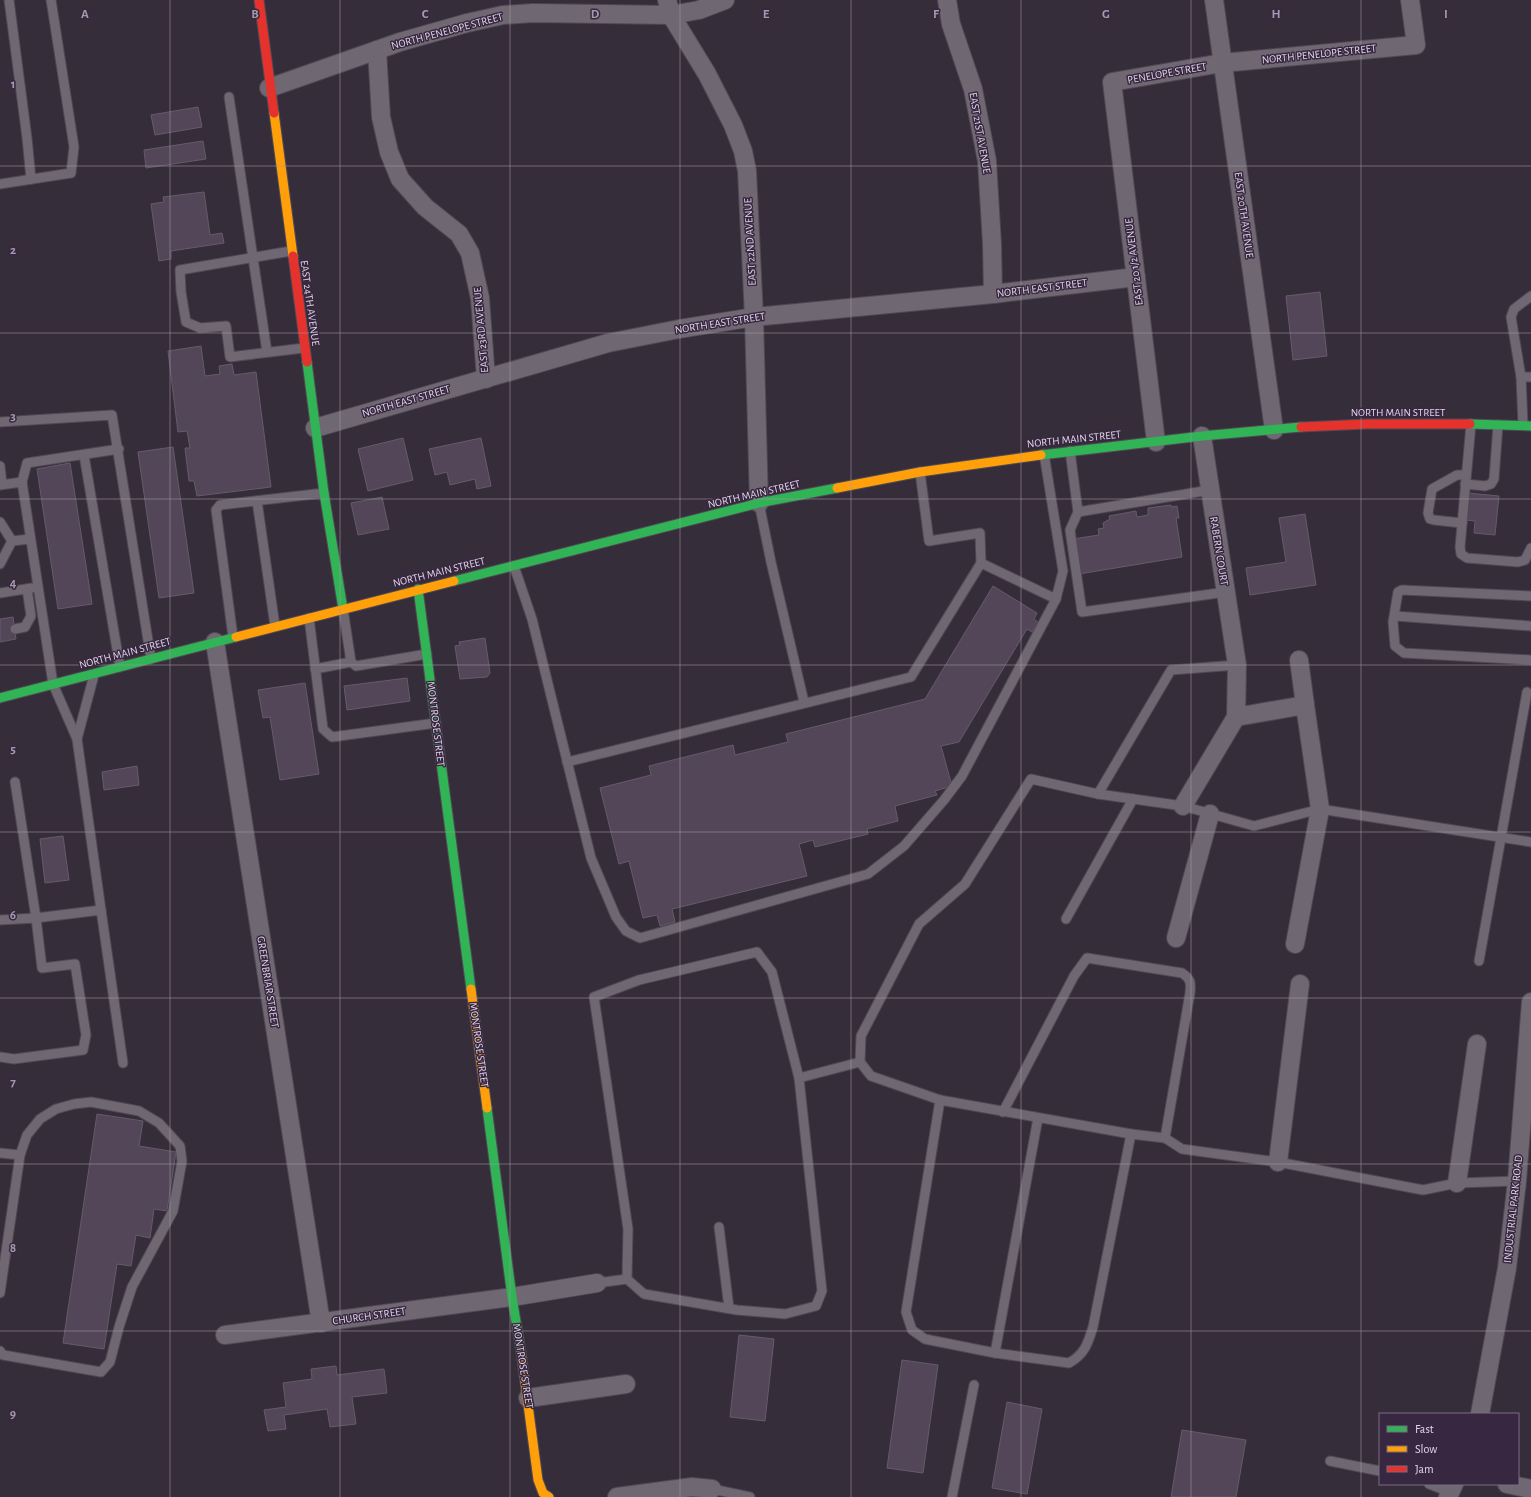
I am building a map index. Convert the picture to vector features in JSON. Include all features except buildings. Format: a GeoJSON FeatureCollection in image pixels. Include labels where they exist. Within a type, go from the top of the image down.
{"type":"FeatureCollection","features":[{"type":"Feature","properties":{"kind":"main road","name":"EAST 24TH AVENUE"},"geometry":{"type":"LineString","coordinates":[[259,0],[269,88],[315,428],[343,609]]}},
{"type":"Feature","properties":{"kind":"main road","name":"NORTH MAIN STREET"},"geometry":{"type":"LineString","coordinates":[[0,698],[418,589],[759,504],[920,472],[1044,454],[1202,436],[1274,430],[1367,424],[1471,424],[1527,426]]}},
{"type":"Feature","properties":{"kind":"main road","name":"MONTROSE STREET"},"geometry":{"type":"LineString","coordinates":[[418,589],[512,1297],[528,1398],[538,1480],[543,1493],[549,1497]]}},
{"type":"Feature","properties":{"kind":"street","name":"NORTH PENELOPE STREET"},"geometry":{"type":"LineString","coordinates":[[269,88],[400,42],[467,23],[503,15],[669,7],[699,10],[726,0]]}},
{"type":"Feature","properties":{"kind":"street","name":"EAST 21ST AVENUE"},"geometry":{"type":"LineString","coordinates":[[946,0],[951,24],[973,89],[987,161],[992,244],[993,294]]}},
{"type":"Feature","properties":{"kind":"street","name":"EAST 20TH AVENUE"},"geometry":{"type":"LineString","coordinates":[[1214,0],[1274,430]]}},
{"type":"Feature","properties":{"kind":"street","name":"NORTH PENELOPE STREET"},"geometry":{"type":"LineString","coordinates":[[1222,64],[1416,44],[1410,0]]}},
{"type":"Feature","properties":{"kind":"street","name":"EAST 22ND AVENUE"},"geometry":{"type":"LineString","coordinates":[[669,7],[707,74],[733,125],[743,151],[747,171],[754,317],[759,504]]}},
{"type":"Feature","properties":{"kind":"street","name":"EAST 23RD AVENUE"},"geometry":{"type":"LineString","coordinates":[[377,50],[381,117],[388,152],[400,179],[425,207],[459,234],[470,253],[480,298],[486,378]]}},
{"type":"Feature","properties":{"kind":"street","name":"PENELOPE STREET"},"geometry":{"type":"LineString","coordinates":[[1112,82],[1222,64]]}},
{"type":"Feature","properties":{"kind":"street","name":"EAST 20 1/2 AVENUE"},"geometry":{"type":"LineString","coordinates":[[1112,82],[1156,442]]}},
{"type":"Feature","properties":{"kind":"street","name":"NORTH EAST STREET"},"geometry":{"type":"LineString","coordinates":[[315,428],[608,344],[679,329],[754,317],[993,294],[1136,277]]}},
{"type":"Feature","properties":{"kind":"street","name":"RABERN COURT"},"geometry":{"type":"LineString","coordinates":[[1202,436],[1237,665],[1236,717]]}},
{"type":"Feature","properties":{"kind":"street","name":"GREENBRIAR STREET"},"geometry":{"type":"LineString","coordinates":[[215,642],[321,1322]]}},
{"type":"Feature","properties":{"kind":"street"},"geometry":{"type":"LineString","coordinates":[[1295,944],[1320,809],[1299,660]]}},
{"type":"Feature","properties":{"kind":"street"},"geometry":{"type":"LineString","coordinates":[[1183,806],[1236,717],[1305,705]]}},
{"type":"Feature","properties":{"kind":"street"},"geometry":{"type":"LineString","coordinates":[[1176,938],[1210,814]]}},
{"type":"Feature","properties":{"kind":"street"},"geometry":{"type":"LineString","coordinates":[[1278,1162],[1300,984]]}},
{"type":"Feature","properties":{"kind":"street","name":"INDUSTRIAL PARK ROAD"},"geometry":{"type":"LineString","coordinates":[[1480,1413],[1508,1268],[1517,1181],[1531,1002]]}},
{"type":"Feature","properties":{"kind":"street"},"geometry":{"type":"LineString","coordinates":[[1457,1183],[1477,1044]]}},
{"type":"Feature","properties":{"kind":"street","name":"CHURCH STREET"},"geometry":{"type":"LineString","coordinates":[[225,1336],[512,1297],[598,1283]]}},
{"type":"Feature","properties":{"kind":"street"},"geometry":{"type":"LineString","coordinates":[[528,1398],[626,1384]]}},
{"type":"Feature","properties":{"kind":"street"},"geometry":{"type":"LineString","coordinates":[[1512,1485],[1531,1489]]}},
{"type":"Feature","properties":{"kind":"street"},"geometry":{"type":"LineString","coordinates":[[617,1497],[692,1487],[711,1493]]}},
{"type":"Feature","properties":{"kind":"lane"},"geometry":{"type":"LineString","coordinates":[[9,0],[31,179]]}},
{"type":"Feature","properties":{"kind":"lane"},"geometry":{"type":"LineString","coordinates":[[0,184],[71,173],[74,147],[51,0]]}},
{"type":"Feature","properties":{"kind":"lane"},"geometry":{"type":"LineString","coordinates":[[230,97],[267,352]]}},
{"type":"Feature","properties":{"kind":"lane"},"geometry":{"type":"LineString","coordinates":[[291,251],[180,270],[181,292],[186,322],[200,328],[226,326],[230,356],[304,348]]}},
{"type":"Feature","properties":{"kind":"lane"},"geometry":{"type":"LineString","coordinates":[[1527,426],[1511,317],[1514,309],[1531,296]]}},
{"type":"Feature","properties":{"kind":"lane"},"geometry":{"type":"LineString","coordinates":[[1521,377],[1531,378]]}},
{"type":"Feature","properties":{"kind":"lane"},"geometry":{"type":"LineString","coordinates":[[0,422],[112,415],[151,658]]}},
{"type":"Feature","properties":{"kind":"lane"},"geometry":{"type":"LineString","coordinates":[[1471,424],[1460,547],[1461,554],[1466,558],[1518,562],[1525,560],[1531,548]]}},
{"type":"Feature","properties":{"kind":"lane"},"geometry":{"type":"LineString","coordinates":[[1462,523],[1430,519],[1428,513],[1432,489],[1457,475],[1466,480],[1484,486],[1491,484],[1494,479],[1498,425]]}},
{"type":"Feature","properties":{"kind":"lane"},"geometry":{"type":"LineString","coordinates":[[118,449],[27,463],[22,482],[53,684],[76,739],[124,1063]]}},
{"type":"Feature","properties":{"kind":"lane"},"geometry":{"type":"LineString","coordinates":[[1070,451],[1078,512],[1070,530],[1082,612],[1226,592]]}},
{"type":"Feature","properties":{"kind":"lane"},"geometry":{"type":"LineString","coordinates":[[514,566],[532,619],[591,858],[616,918],[626,931],[640,938],[868,874],[904,846],[944,800],[962,776],[1056,599],[1063,571],[1044,454]]}},
{"type":"Feature","properties":{"kind":"lane"},"geometry":{"type":"LineString","coordinates":[[84,455],[120,667]]}},
{"type":"Feature","properties":{"kind":"lane"},"geometry":{"type":"LineString","coordinates":[[0,466],[1,484],[22,482]]}},
{"type":"Feature","properties":{"kind":"lane"},"geometry":{"type":"LineString","coordinates":[[567,762],[804,702],[911,677],[981,563],[980,533],[929,541],[920,472]]}},
{"type":"Feature","properties":{"kind":"lane"},"geometry":{"type":"LineString","coordinates":[[1078,512],[1210,490]]}},
{"type":"Feature","properties":{"kind":"lane"},"geometry":{"type":"LineString","coordinates":[[233,637],[216,510],[220,506],[324,492]]}},
{"type":"Feature","properties":{"kind":"lane"},"geometry":{"type":"LineString","coordinates":[[257,501],[275,626]]}},
{"type":"Feature","properties":{"kind":"lane"},"geometry":{"type":"LineString","coordinates":[[759,504],[804,702]]}},
{"type":"Feature","properties":{"kind":"lane"},"geometry":{"type":"LineString","coordinates":[[2,527],[12,541]]}},
{"type":"Feature","properties":{"kind":"lane"},"geometry":{"type":"LineString","coordinates":[[0,564],[3,553],[12,541],[30,538]]}},
{"type":"Feature","properties":{"kind":"lane"},"geometry":{"type":"LineString","coordinates":[[981,563],[1056,599]]}},
{"type":"Feature","properties":{"kind":"lane"},"geometry":{"type":"LineString","coordinates":[[0,593],[37,587]]}},
{"type":"Feature","properties":{"kind":"lane"},"geometry":{"type":"LineString","coordinates":[[15,629],[25,627],[32,616],[27,589]]}},
{"type":"Feature","properties":{"kind":"lane"},"geometry":{"type":"LineString","coordinates":[[1531,596],[1402,590],[1398,592],[1393,633],[1395,646],[1404,653],[1531,660]]}},
{"type":"Feature","properties":{"kind":"lane"},"geometry":{"type":"LineString","coordinates":[[343,609],[351,662],[356,666],[427,654]]}},
{"type":"Feature","properties":{"kind":"lane"},"geometry":{"type":"LineString","coordinates":[[1395,616],[1531,626]]}},
{"type":"Feature","properties":{"kind":"lane"},"geometry":{"type":"LineString","coordinates":[[309,618],[322,729],[332,737],[436,722]]}},
{"type":"Feature","properties":{"kind":"lane"},"geometry":{"type":"LineString","coordinates":[[314,668],[351,662]]}},
{"type":"Feature","properties":{"kind":"lane"},"geometry":{"type":"LineString","coordinates":[[1098,794],[1170,670],[1237,665]]}},
{"type":"Feature","properties":{"kind":"lane"},"geometry":{"type":"LineString","coordinates":[[76,739],[94,673]]}},
{"type":"Feature","properties":{"kind":"lane"},"geometry":{"type":"LineString","coordinates":[[1479,961],[1527,692]]}},
{"type":"Feature","properties":{"kind":"lane"},"geometry":{"type":"LineString","coordinates":[[1517,1181],[1457,1183],[1423,1190],[1278,1162],[1182,1149],[1165,1138],[1131,1134],[940,1100],[871,1076],[860,1062],[861,1036],[919,924],[964,884],[1031,779],[1098,794],[1183,806],[1254,826],[1320,809],[1531,842]]}},
{"type":"Feature","properties":{"kind":"lane"},"geometry":{"type":"LineString","coordinates":[[0,1057],[14,1059],[83,1050],[86,1035],[75,964],[42,968],[36,918],[15,782]]}},
{"type":"Feature","properties":{"kind":"lane"},"geometry":{"type":"LineString","coordinates":[[1066,919],[1133,799]]}},
{"type":"Feature","properties":{"kind":"lane"},"geometry":{"type":"LineString","coordinates":[[0,920],[36,918],[101,910]]}},
{"type":"Feature","properties":{"kind":"lane"},"geometry":{"type":"LineString","coordinates":[[598,1283],[627,1279],[644,1294],[729,1308],[785,1314],[816,1306],[822,1291],[799,1078],[772,972],[757,952],[639,980],[594,997],[628,1229],[627,1279]]}},
{"type":"Feature","properties":{"kind":"lane"},"geometry":{"type":"LineString","coordinates":[[1004,1112],[1074,976],[1087,958],[1182,973],[1188,977],[1191,982],[1190,993],[1165,1138]]}},
{"type":"Feature","properties":{"kind":"lane"},"geometry":{"type":"LineString","coordinates":[[799,1078],[860,1062]]}},
{"type":"Feature","properties":{"kind":"lane"},"geometry":{"type":"LineString","coordinates":[[940,1100],[906,1312],[912,1330],[925,1339],[995,1353],[1069,1363],[1078,1358],[1086,1347],[1093,1326],[1131,1134]]}},
{"type":"Feature","properties":{"kind":"lane"},"geometry":{"type":"LineString","coordinates":[[0,1294],[20,1155],[27,1135],[40,1119],[56,1109],[74,1104],[91,1102],[139,1111],[160,1124],[180,1146],[182,1161],[173,1210],[132,1287],[119,1327],[110,1362],[101,1372],[3,1355],[0,1351]]}},
{"type":"Feature","properties":{"kind":"lane"},"geometry":{"type":"LineString","coordinates":[[995,1353],[1038,1118]]}},
{"type":"Feature","properties":{"kind":"lane"},"geometry":{"type":"LineString","coordinates":[[0,1153],[20,1155]]}},
{"type":"Feature","properties":{"kind":"lane"},"geometry":{"type":"LineString","coordinates":[[719,1227],[729,1308]]}},
{"type":"Feature","properties":{"kind":"lane"},"geometry":{"type":"LineString","coordinates":[[952,1497],[974,1385]]}},
{"type":"Feature","properties":{"kind":"lane"},"geometry":{"type":"LineString","coordinates":[[1330,1461],[1379,1471]]}},
{"type":"Feature","properties":{"kind":"lane"},"geometry":{"type":"LineString","coordinates":[[1432,1485],[1451,1491]]}},
{"type":"Feature","properties":{"kind":"lane"},"geometry":{"type":"LineString","coordinates":[[711,1493],[750,1497]]}},
{"type":"Feature","properties":{"kind":"traffic: fast"},"geometry":{"type":"LineString","coordinates":[[307,362],[324,493],[343,609]]}},
{"type":"Feature","properties":{"kind":"traffic: fast"},"geometry":{"type":"LineString","coordinates":[[1470,424],[1531,426]]}},
{"type":"Feature","properties":{"kind":"traffic: fast"},"geometry":{"type":"LineString","coordinates":[[1041,455],[1202,436],[1301,427]]}},
{"type":"Feature","properties":{"kind":"traffic: fast"},"geometry":{"type":"LineString","coordinates":[[454,581],[759,503],[837,488]]}},
{"type":"Feature","properties":{"kind":"traffic: fast"},"geometry":{"type":"LineString","coordinates":[[418,589],[471,989]]}},
{"type":"Feature","properties":{"kind":"traffic: fast"},"geometry":{"type":"LineString","coordinates":[[0,698],[236,637]]}},
{"type":"Feature","properties":{"kind":"traffic: fast"},"geometry":{"type":"LineString","coordinates":[[487,1108],[512,1297],[521,1352]]}},
{"type":"Feature","properties":{"kind":"traffic: slow"},"geometry":{"type":"LineString","coordinates":[[274,113],[293,256]]}},
{"type":"Feature","properties":{"kind":"traffic: slow"},"geometry":{"type":"LineString","coordinates":[[837,488],[920,472],[1041,455]]}},
{"type":"Feature","properties":{"kind":"traffic: slow"},"geometry":{"type":"LineString","coordinates":[[236,637],[454,581]]}},
{"type":"Feature","properties":{"kind":"traffic: slow"},"geometry":{"type":"LineString","coordinates":[[471,989],[487,1108]]}},
{"type":"Feature","properties":{"kind":"traffic: slow"},"geometry":{"type":"LineString","coordinates":[[521,1352],[538,1480],[543,1493],[549,1497]]}},
{"type":"Feature","properties":{"kind":"traffic: jam"},"geometry":{"type":"LineString","coordinates":[[259,0],[274,113]]}},
{"type":"Feature","properties":{"kind":"traffic: jam"},"geometry":{"type":"LineString","coordinates":[[293,256],[307,362]]}},
{"type":"Feature","properties":{"kind":"traffic: jam"},"geometry":{"type":"LineString","coordinates":[[1301,427],[1367,424],[1470,424]]}}]}
